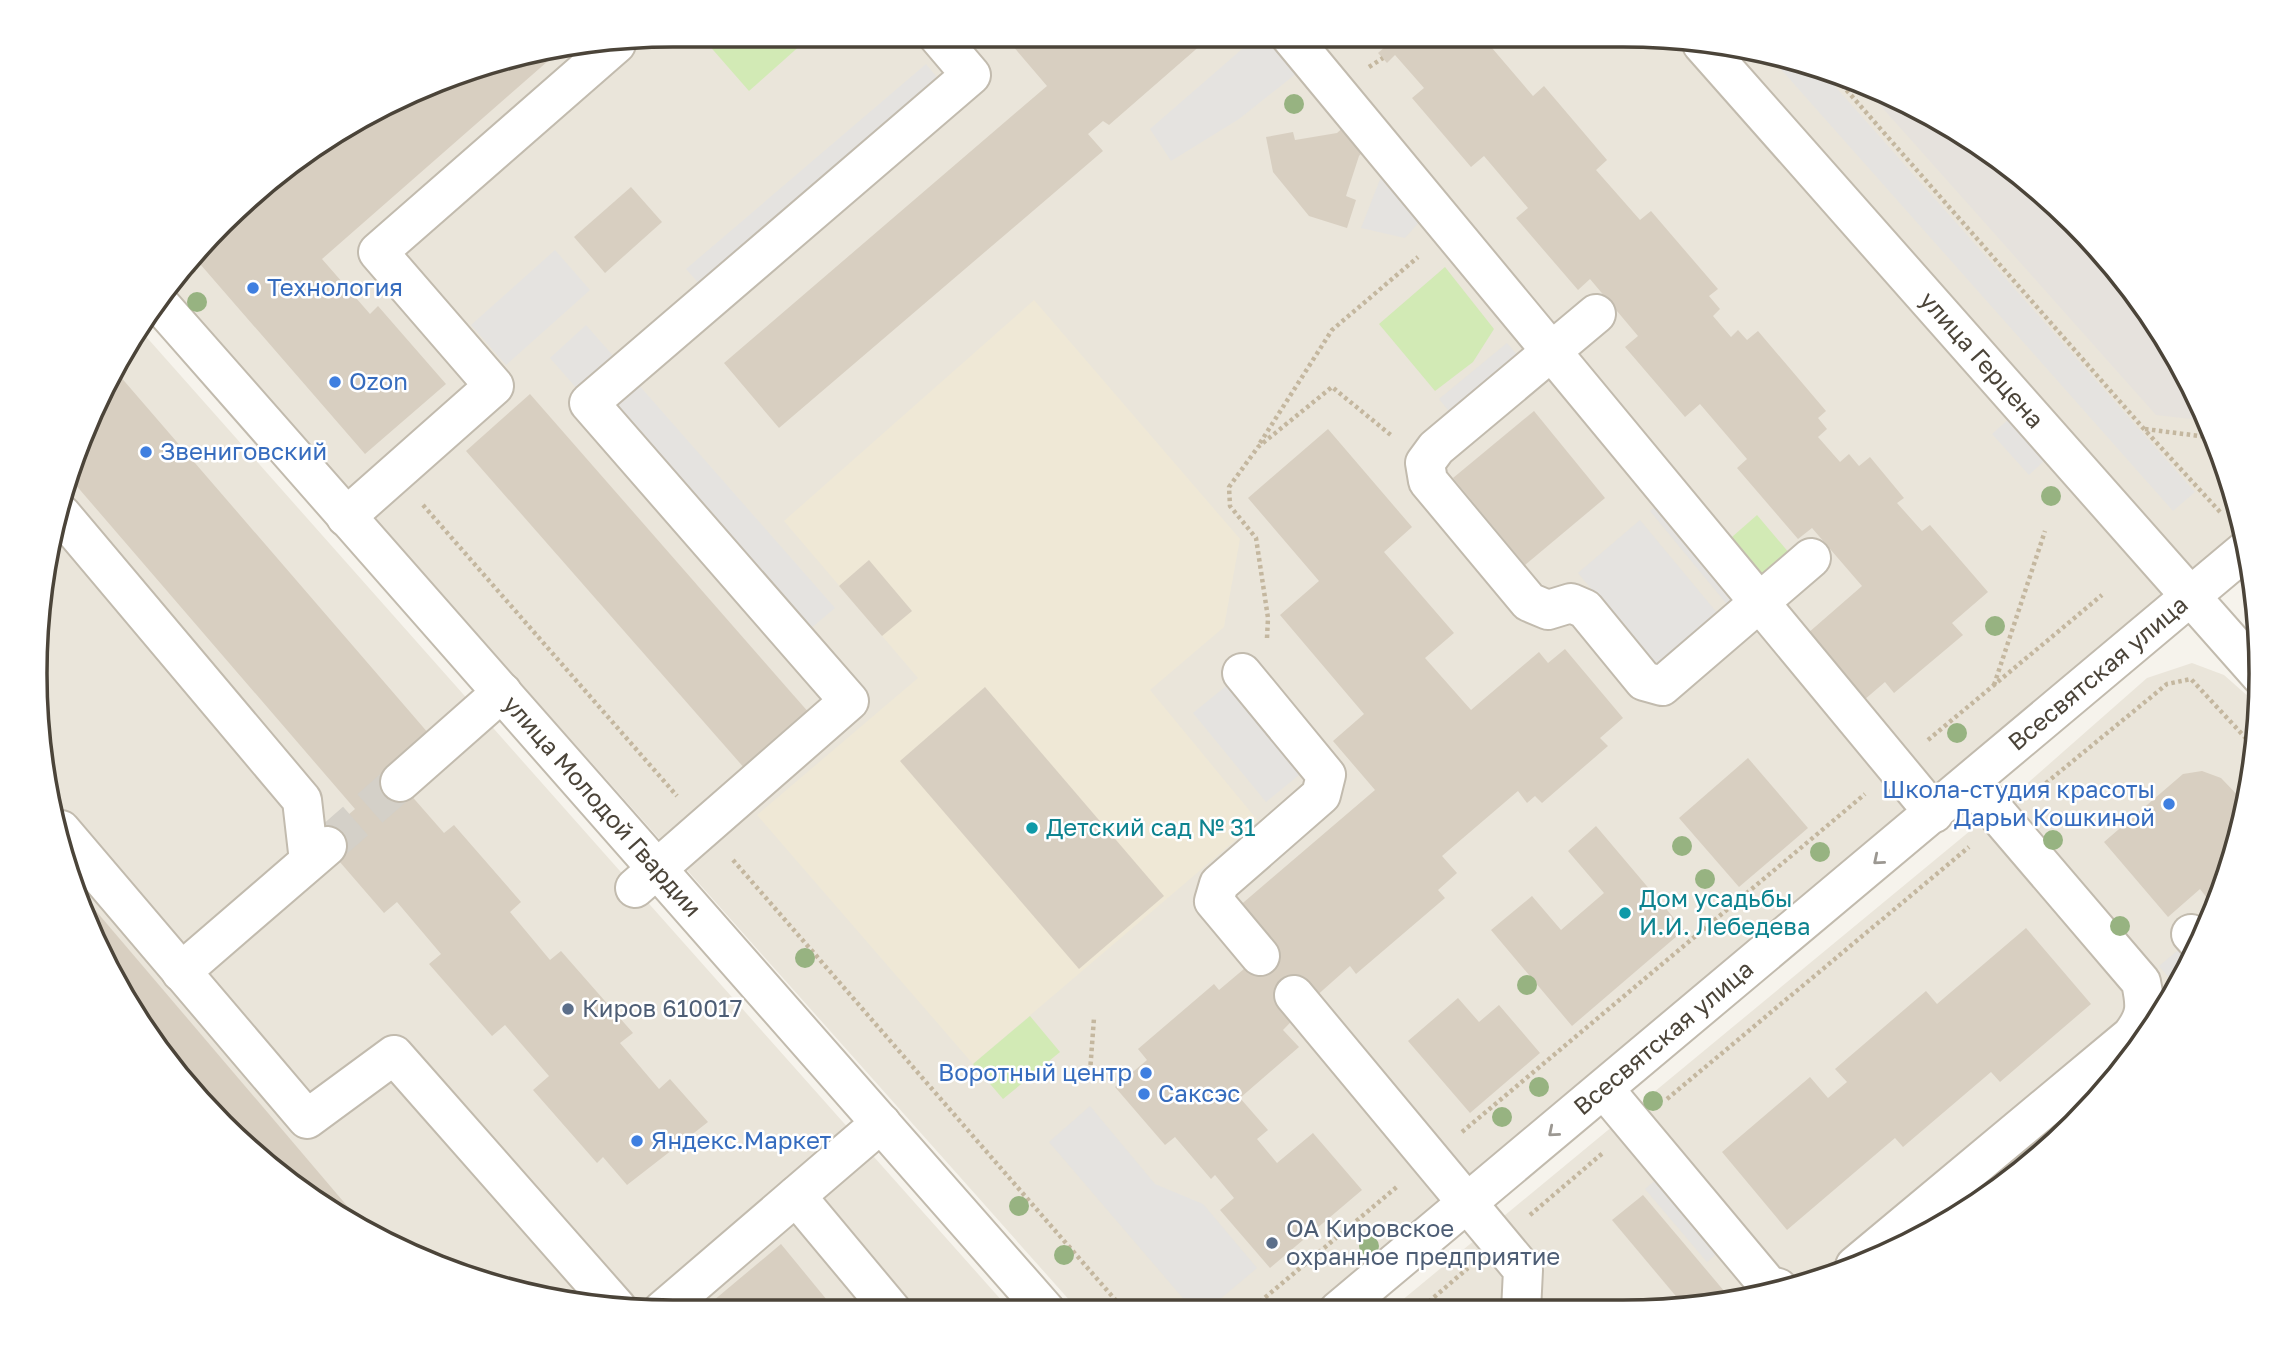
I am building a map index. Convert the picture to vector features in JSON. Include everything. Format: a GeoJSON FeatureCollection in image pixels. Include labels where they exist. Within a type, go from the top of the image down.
{"type":"FeatureCollection","features":[{"type":"Feature","properties":{"kind":"street"},"geometry":{"type":"LineString","coordinates":[[646,879],[849,701],[589,403],[971,75],[947,47]]}},
{"type":"Feature","properties":{"kind":"street"},"geometry":{"type":"LineString","coordinates":[[1299,47],[1934,813]]}},
{"type":"Feature","properties":{"kind":"street"},"geometry":{"type":"LineString","coordinates":[[346,517],[494,386],[378,252],[607,51]]}},
{"type":"Feature","properties":{"kind":"street","name":"улица Герцена"},"geometry":{"type":"LineString","coordinates":[[1711,54],[2248,662]]}},
{"type":"Feature","properties":{"kind":"street","name":"улица Молодой Гвардии"},"geometry":{"type":"LineString","coordinates":[[165,310],[502,692],[646,879],[881,1123],[1036,1300]]}},
{"type":"Feature","properties":{"kind":"street"},"geometry":{"type":"LineString","coordinates":[[1596,314],[1436,448],[1425,463],[1428,481],[1530,602],[1548,610],[1571,603],[1585,609],[1644,681],[1662,686],[1811,558]]}},
{"type":"Feature","properties":{"kind":"street"},"geometry":{"type":"LineString","coordinates":[[67,521],[302,800],[318,854],[181,972]]}},
{"type":"Feature","properties":{"kind":"street","name":"Всесвятская улица"},"geometry":{"type":"LineString","coordinates":[[1351,1300],[2238,557]]}},
{"type":"Feature","properties":{"kind":"street"},"geometry":{"type":"LineString","coordinates":[[1253,686],[1326,775],[1321,795],[1219,884],[1214,901],[1260,956]]}},
{"type":"Feature","properties":{"kind":"street"},"geometry":{"type":"LineString","coordinates":[[400,782],[502,692]]}},
{"type":"Feature","properties":{"kind":"street"},"geometry":{"type":"LineString","coordinates":[[1970,782],[2141,982],[2146,1004],[2139,1026]]}},
{"type":"Feature","properties":{"kind":"street"},"geometry":{"type":"LineString","coordinates":[[70,841],[307,1119],[394,1055],[606,1295]]}},
{"type":"Feature","properties":{"kind":"street"},"geometry":{"type":"LineString","coordinates":[[1294,995],[1523,1270],[1522,1300]]}},
{"type":"Feature","properties":{"kind":"street"},"geometry":{"type":"LineString","coordinates":[[1886,1241],[2121,1052]]}},
{"type":"Feature","properties":{"kind":"street"},"geometry":{"type":"LineString","coordinates":[[1604,1089],[1766,1283]]}},
{"type":"Feature","properties":{"kind":"street"},"geometry":{"type":"LineString","coordinates":[[675,1300],[881,1123]]}},
{"type":"Feature","properties":{"kind":"street"},"geometry":{"type":"LineString","coordinates":[[796,1196],[883,1300]]}},
{"type":"Feature","properties":{"kind":"path"},"geometry":{"type":"LineString","coordinates":[[1845,88],[2222,515]]}},
{"type":"Feature","properties":{"kind":"path"},"geometry":{"type":"LineString","coordinates":[[1253,686],[1268,618],[1256,538],[1230,506],[1228,488],[1258,447],[1332,330],[1451,229]]}},
{"type":"Feature","properties":{"kind":"path"},"geometry":{"type":"LineString","coordinates":[[194,272],[202,282]]}},
{"type":"Feature","properties":{"kind":"path"},"geometry":{"type":"LineString","coordinates":[[1258,447],[1332,387],[1425,463]]}},
{"type":"Feature","properties":{"kind":"path"},"geometry":{"type":"LineString","coordinates":[[2144,429],[2202,436]]}},
{"type":"Feature","properties":{"kind":"path"},"geometry":{"type":"LineString","coordinates":[[382,483],[424,505],[1115,1300]]}},
{"type":"Feature","properties":{"kind":"path"},"geometry":{"type":"LineString","coordinates":[[1994,685],[2045,531]]}},
{"type":"Feature","properties":{"kind":"path"},"geometry":{"type":"LineString","coordinates":[[1896,767],[2102,595]]}},
{"type":"Feature","properties":{"kind":"path"},"geometry":{"type":"LineString","coordinates":[[1431,1300],[1634,1126],[2168,684],[2191,679],[2245,737]]}},
{"type":"Feature","properties":{"kind":"path"},"geometry":{"type":"LineString","coordinates":[[1262,1300],[1853,804]]}},
{"type":"Feature","properties":{"kind":"path"},"geometry":{"type":"LineString","coordinates":[[1090,1072],[1094,1018]]}},
{"type":"Feature","properties":{"kind":"shaded area"},"geometry":{"type":"Polygon","coordinates":[[[674,47],[1622,47],[1704,53],[1785,69],[1862,95],[1936,131],[2004,177],[2035,203],[2065,231],[2119,292],[2165,360],[2216,472],[2236,545],[1339,1300],[1069,1300],[175,294],[203,261],[231,231],[292,177],[360,131],[434,95],[472,80],[551,59],[674,47]]]}},
{"type":"Feature","properties":{"kind":"shaded area"},"geometry":{"type":"Polygon","coordinates":[[[1244,47],[1275,47],[1297,73],[1239,119],[1171,161],[1150,129],[1244,47]]]}},
{"type":"Feature","properties":{"kind":"shaded area"},"geometry":{"type":"Polygon","coordinates":[[[926,64],[950,93],[711,297],[686,269],[926,64]]]}},
{"type":"Feature","properties":{"kind":"shaded area"},"geometry":{"type":"Polygon","coordinates":[[[1780,68],[1833,83],[2195,492],[2173,511],[1780,68]]]}},
{"type":"Feature","properties":{"kind":"shaded area"},"geometry":{"type":"Polygon","coordinates":[[[1877,102],[1936,131],[2004,177],[2065,231],[2093,261],[2119,292],[2165,360],[2194,419],[2156,415],[1877,102]]]}},
{"type":"Feature","properties":{"kind":"shaded area"},"geometry":{"type":"Polygon","coordinates":[[[1386,164],[1428,212],[1405,238],[1361,228],[1386,164]]]}},
{"type":"Feature","properties":{"kind":"shaded area"},"geometry":{"type":"Polygon","coordinates":[[[555,250],[590,290],[506,365],[471,325],[555,250]]]}},
{"type":"Feature","properties":{"kind":"shaded area"},"geometry":{"type":"Polygon","coordinates":[[[1034,300],[1240,539],[1224,627],[1150,690],[1258,821],[973,1064],[757,815],[918,678],[784,521],[1034,300]]]}},
{"type":"Feature","properties":{"kind":"shaded area"},"geometry":{"type":"Polygon","coordinates":[[[586,325],[835,608],[797,640],[550,358],[586,325]]]}},
{"type":"Feature","properties":{"kind":"shaded area"},"geometry":{"type":"Polygon","coordinates":[[[146,337],[1001,1300],[674,1300],[592,1294],[511,1278],[434,1252],[360,1216],[292,1170],[231,1116],[203,1086],[177,1055],[131,987],[95,913],[80,875],[59,796],[49,714],[47,674],[53,592],[69,511],[95,434],[131,360],[146,337]]]}},
{"type":"Feature","properties":{"kind":"shaded area"},"geometry":{"type":"Polygon","coordinates":[[[1507,343],[1525,364],[1457,421],[1439,399],[1507,343]]]}},
{"type":"Feature","properties":{"kind":"shaded area"},"geometry":{"type":"Polygon","coordinates":[[[2022,407],[2059,447],[2029,475],[1992,434],[2022,407]]]}},
{"type":"Feature","properties":{"kind":"shaded area"},"geometry":{"type":"Polygon","coordinates":[[[1665,499],[1750,601],[1735,614],[1650,511],[1665,499]]]}},
{"type":"Feature","properties":{"kind":"shaded area"},"geometry":{"type":"Polygon","coordinates":[[[1640,520],[1723,620],[1661,672],[1578,573],[1640,520]]]}},
{"type":"Feature","properties":{"kind":"shaded area"},"geometry":{"type":"Polygon","coordinates":[[[2192,663],[2224,675],[2248,696],[2237,796],[2216,875],[2165,987],[2119,1055],[2065,1116],[2004,1170],[1936,1216],[1862,1252],[1824,1267],[1745,1288],[1622,1300],[1402,1300],[2022,788],[2147,678],[2192,663]]]}},
{"type":"Feature","properties":{"kind":"shaded area"},"geometry":{"type":"Polygon","coordinates":[[[1242,673],[1315,762],[1266,802],[1193,713],[1242,673]]]}},
{"type":"Feature","properties":{"kind":"shaded area"},"geometry":{"type":"Polygon","coordinates":[[[2187,942],[2169,978],[2159,966],[2187,942]]]}},
{"type":"Feature","properties":{"kind":"shaded area"},"geometry":{"type":"Polygon","coordinates":[[[1090,1106],[1155,1184],[1203,1204],[1257,1268],[1219,1300],[1185,1300],[1049,1142],[1090,1106]]]}},
{"type":"Feature","properties":{"kind":"shaded area"},"geometry":{"type":"Polygon","coordinates":[[[1670,1168],[1731,1242],[1707,1262],[1645,1189],[1670,1168]]]}},
{"type":"Feature","properties":{"kind":"green space"},"geometry":{"type":"Polygon","coordinates":[[[710,47],[798,47],[749,91],[710,47]]]}},
{"type":"Feature","properties":{"kind":"green space"},"geometry":{"type":"Polygon","coordinates":[[[1445,267],[1494,329],[1473,362],[1435,391],[1379,324],[1445,267]]]}},
{"type":"Feature","properties":{"kind":"green space"},"geometry":{"type":"Polygon","coordinates":[[[1757,515],[1790,554],[1757,583],[1724,544],[1757,515]]]}},
{"type":"Feature","properties":{"kind":"green space"},"geometry":{"type":"Polygon","coordinates":[[[1030,1016],[1060,1052],[1003,1099],[973,1064],[1030,1016]]]}},
{"type":"Feature","properties":{"kind":"building"},"geometry":{"type":"Polygon","coordinates":[[[1014,47],[1199,47],[1109,125],[1103,121],[1088,134],[1103,151],[779,428],[724,363],[1047,86],[1014,47]]]}},
{"type":"Feature","properties":{"kind":"building"},"geometry":{"type":"Polygon","coordinates":[[[1385,47],[1493,47],[1533,96],[1544,86],[1607,160],[1596,170],[1640,220],[1651,211],[1718,289],[1709,296],[1720,309],[1713,316],[1731,337],[1738,330],[1747,340],[1758,331],[1826,411],[1818,418],[1827,429],[1818,437],[1840,462],[1849,454],[1859,466],[1870,457],[1904,498],[1897,503],[1922,531],[1930,525],[1988,592],[1952,623],[1963,635],[1894,693],[1885,682],[1857,706],[1800,640],[1862,586],[1812,528],[1798,539],[1737,468],[1747,459],[1700,404],[1685,417],[1625,347],[1638,336],[1590,279],[1578,290],[1516,218],[1528,208],[1484,156],[1471,167],[1412,98],[1424,88],[1395,55],[1387,63],[1378,53],[1385,47]]]}},
{"type":"Feature","properties":{"kind":"building"},"geometry":{"type":"Polygon","coordinates":[[[550,59],[322,259],[370,314],[378,306],[446,384],[365,454],[200,264],[231,231],[292,177],[360,131],[472,80],[550,59]]]}},
{"type":"Feature","properties":{"kind":"building"},"geometry":{"type":"Polygon","coordinates":[[[1345,126],[1365,149],[1359,156],[1346,196],[1356,200],[1347,228],[1309,216],[1273,172],[1266,137],[1293,132],[1295,140],[1337,133],[1345,126]]]}},
{"type":"Feature","properties":{"kind":"building"},"geometry":{"type":"Polygon","coordinates":[[[631,187],[662,222],[605,273],[574,237],[631,187]]]}},
{"type":"Feature","properties":{"kind":"building"},"geometry":{"type":"Polygon","coordinates":[[[122,378],[429,734],[388,769],[444,833],[454,825],[521,902],[510,912],[550,960],[561,951],[633,1033],[620,1043],[659,1089],[670,1079],[708,1122],[627,1185],[603,1157],[597,1163],[533,1090],[549,1076],[505,1025],[492,1036],[429,964],[441,954],[397,902],[384,913],[320,839],[355,809],[76,486],[95,434],[122,378]]]}},
{"type":"Feature","properties":{"kind":"building"},"geometry":{"type":"Polygon","coordinates":[[[530,394],[810,714],[746,770],[466,451],[530,394]]]}},
{"type":"Feature","properties":{"kind":"building"},"geometry":{"type":"Polygon","coordinates":[[[1534,411],[1605,498],[1525,565],[1453,478],[1534,411]]]}},
{"type":"Feature","properties":{"kind":"building"},"geometry":{"type":"Polygon","coordinates":[[[1328,429],[1412,527],[1384,552],[1454,633],[1425,658],[1471,710],[1539,652],[1548,663],[1565,649],[1623,718],[1600,738],[1608,746],[1542,803],[1535,796],[1527,803],[1518,791],[1442,856],[1457,873],[1438,890],[1445,898],[1356,974],[1350,966],[1283,1030],[1299,1047],[1240,1098],[1268,1130],[1257,1139],[1277,1163],[1313,1133],[1362,1190],[1270,1268],[1220,1210],[1234,1198],[1215,1175],[1211,1179],[1175,1137],[1165,1145],[1115,1087],[1147,1060],[1138,1049],[1214,984],[1219,990],[1270,947],[1237,908],[1375,790],[1333,741],[1364,714],[1280,615],[1319,581],[1248,498],[1328,429]]]}},
{"type":"Feature","properties":{"kind":"building"},"geometry":{"type":"Polygon","coordinates":[[[869,560],[912,611],[882,636],[839,586],[869,560]]]}},
{"type":"Feature","properties":{"kind":"building","name":"Детский сад № 31"},"geometry":{"type":"Polygon","coordinates":[[[985,687],[1164,896],[1079,969],[900,761],[985,687]]]}},
{"type":"Feature","properties":{"kind":"building"},"geometry":{"type":"Polygon","coordinates":[[[1748,758],[1808,828],[1739,887],[1679,818],[1748,758]]]}},
{"type":"Feature","properties":{"kind":"building"},"geometry":{"type":"Polygon","coordinates":[[[2202,771],[2221,778],[2237,795],[2216,875],[2207,898],[2200,889],[2168,917],[2104,842],[2183,774],[2202,771]]]}},
{"type":"Feature","properties":{"kind":"building","name":"Дом усадьбы И.И. Лебедева"},"geometry":{"type":"Polygon","coordinates":[[[1596,826],[1684,930],[1572,1026],[1491,930],[1532,896],[1561,930],[1604,893],[1568,851],[1596,826]]]}},
{"type":"Feature","properties":{"kind":"building"},"geometry":{"type":"Polygon","coordinates":[[[93,907],[350,1210],[292,1170],[261,1144],[203,1086],[177,1055],[131,987],[93,907]]]}},
{"type":"Feature","properties":{"kind":"building"},"geometry":{"type":"Polygon","coordinates":[[[2026,928],[2091,1004],[2000,1082],[1991,1072],[1903,1147],[1895,1138],[1787,1230],[1722,1152],[1810,1077],[1828,1098],[1847,1082],[1835,1069],[1926,991],[1937,1004],[2026,928]]]}},
{"type":"Feature","properties":{"kind":"building"},"geometry":{"type":"Polygon","coordinates":[[[1458,998],[1479,1022],[1499,1005],[1540,1053],[1470,1113],[1408,1041],[1458,998]]]}},
{"type":"Feature","properties":{"kind":"building"},"geometry":{"type":"Polygon","coordinates":[[[1643,1195],[1724,1291],[1676,1297],[1612,1220],[1643,1195]]]}},
{"type":"Feature","properties":{"kind":"building"},"geometry":{"type":"Polygon","coordinates":[[[781,1244],[827,1300],[714,1300],[781,1244]]]}},
{"type":"Feature","properties":{"kind":"tunnel"},"geometry":{"type":"LineString","coordinates":[[327,846],[400,782]]}},
{"type":"Feature","properties":{"kind":"place","name":"Технология"},"geometry":{"type":"Point","coordinates":[253,288]}},
{"type":"Feature","properties":{"kind":"place","name":"Ozon"},"geometry":{"type":"Point","coordinates":[335,382]}},
{"type":"Feature","properties":{"kind":"place","name":"Звениговский"},"geometry":{"type":"Point","coordinates":[146,452]}},
{"type":"Feature","properties":{"kind":"place","name":"Школа-студия красоты Дарьи Кошкиной"},"geometry":{"type":"Point","coordinates":[2169,804]}},
{"type":"Feature","properties":{"kind":"place","name":"Детский сад № 31"},"geometry":{"type":"Point","coordinates":[1032,828]}},
{"type":"Feature","properties":{"kind":"place","name":"Дом усадьбы И.И. Лебедева"},"geometry":{"type":"Point","coordinates":[1625,913]}},
{"type":"Feature","properties":{"kind":"place","name":"Киров 610017"},"geometry":{"type":"Point","coordinates":[568,1009]}},
{"type":"Feature","properties":{"kind":"place","name":"Воротный центр"},"geometry":{"type":"Point","coordinates":[1146,1073]}},
{"type":"Feature","properties":{"kind":"place","name":"Саксэс"},"geometry":{"type":"Point","coordinates":[1144,1094]}},
{"type":"Feature","properties":{"kind":"place","name":"Яндекс.Маркет"},"geometry":{"type":"Point","coordinates":[637,1141]}},
{"type":"Feature","properties":{"kind":"place","name":"ОА Кировское охранное предприятие"},"geometry":{"type":"Point","coordinates":[1272,1243]}}]}
